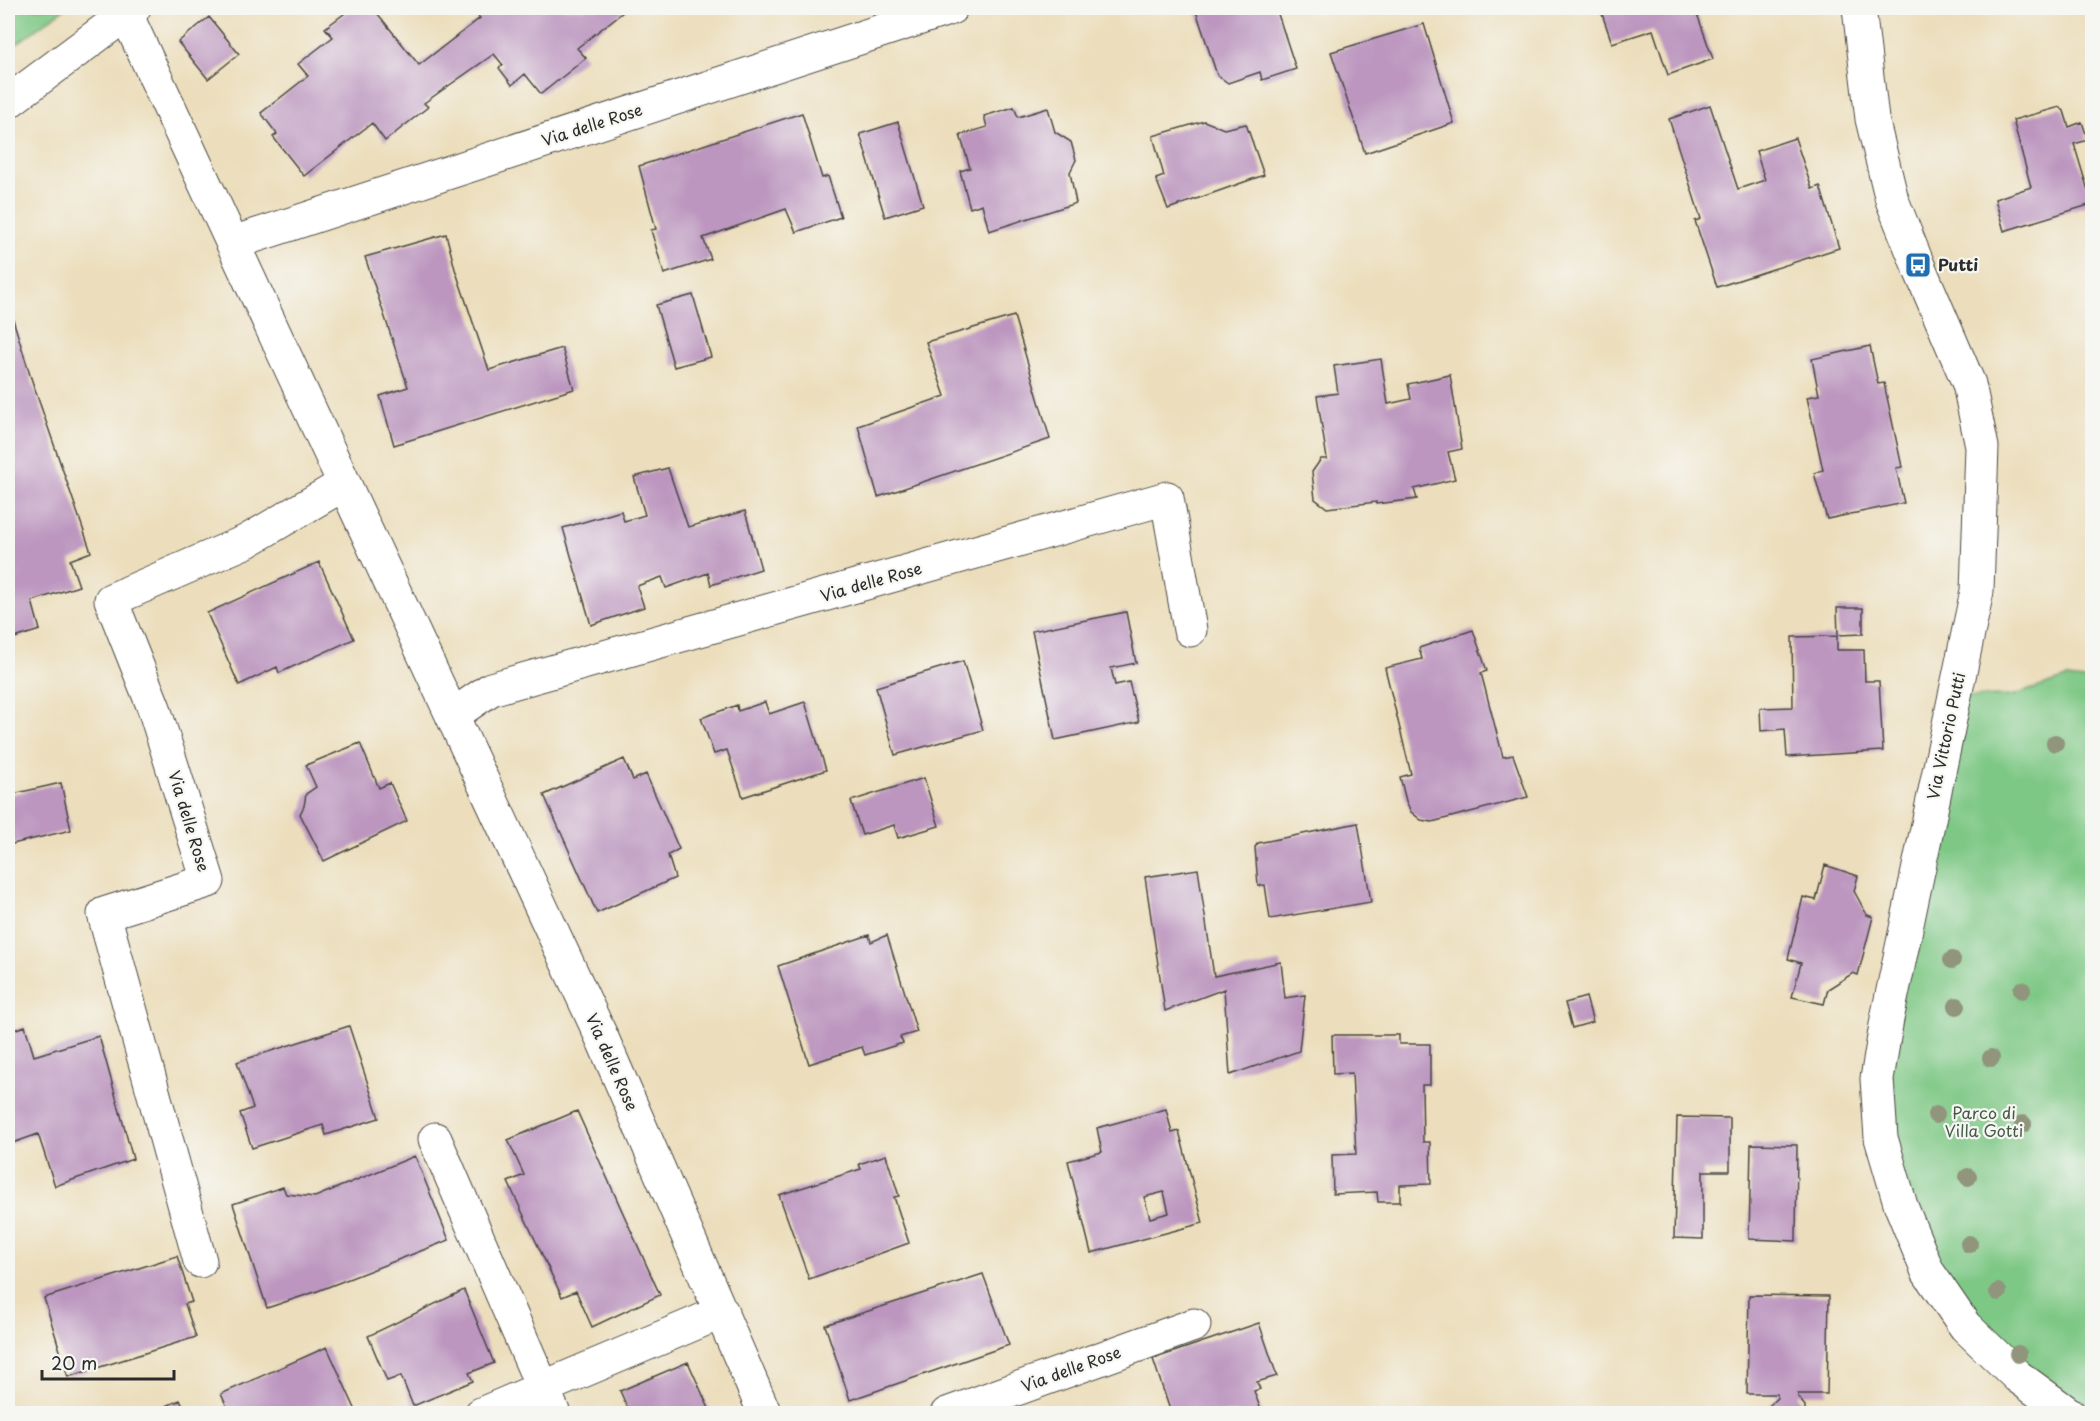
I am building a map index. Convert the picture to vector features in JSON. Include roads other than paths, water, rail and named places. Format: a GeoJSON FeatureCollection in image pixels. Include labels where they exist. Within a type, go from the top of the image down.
{"type":"FeatureCollection","features":[{"type":"Feature","properties":{"kind":"street","name":"Via delle Rose"},"geometry":{"type":"LineString","coordinates":[[233,243],[951,8]]}},
{"type":"Feature","properties":{"kind":"street","name":"Via Vittorio Putti"},"geometry":{"type":"LineString","coordinates":[[1859,8],[1872,119],[1892,200],[1969,384],[1982,447],[1977,591],[1887,1019],[1877,1079],[1881,1138],[1901,1206],[1928,1272],[1965,1326],[2017,1376],[2068,1413]]}},
{"type":"Feature","properties":{"kind":"street","name":"Via delle Rose"},"geometry":{"type":"LineString","coordinates":[[130,11],[233,243],[602,1038],[765,1413]]}},
{"type":"Feature","properties":{"kind":"street"},"geometry":{"type":"LineString","coordinates":[[8,102],[130,11]]}},
{"type":"Feature","properties":{"kind":"street","name":"Via delle Rose"},"geometry":{"type":"LineString","coordinates":[[200,1261],[104,914],[208,881],[154,708],[111,600],[247,541],[344,484]]}},
{"type":"Feature","properties":{"kind":"street","name":"Via delle Rose"},"geometry":{"type":"LineString","coordinates":[[453,715],[491,689],[1167,498],[1190,630]]}},
{"type":"Feature","properties":{"kind":"street"},"geometry":{"type":"LineString","coordinates":[[435,1139],[548,1401]]}},
{"type":"Feature","properties":{"kind":"street"},"geometry":{"type":"LineString","coordinates":[[482,1413],[548,1401],[722,1312]]}},
{"type":"Feature","properties":{"kind":"street","name":"Via delle Rose"},"geometry":{"type":"LineString","coordinates":[[947,1413],[1194,1325]]}},
{"type":"Feature","properties":{"kind":"place","name":"Putti"},"geometry":{"type":"Point","coordinates":[1918,265]}},
{"type":"Feature","properties":{"kind":"park label","name":"Parco di Villa Gotti"},"geometry":{"type":"Point","coordinates":[1984,1122]}}]}
